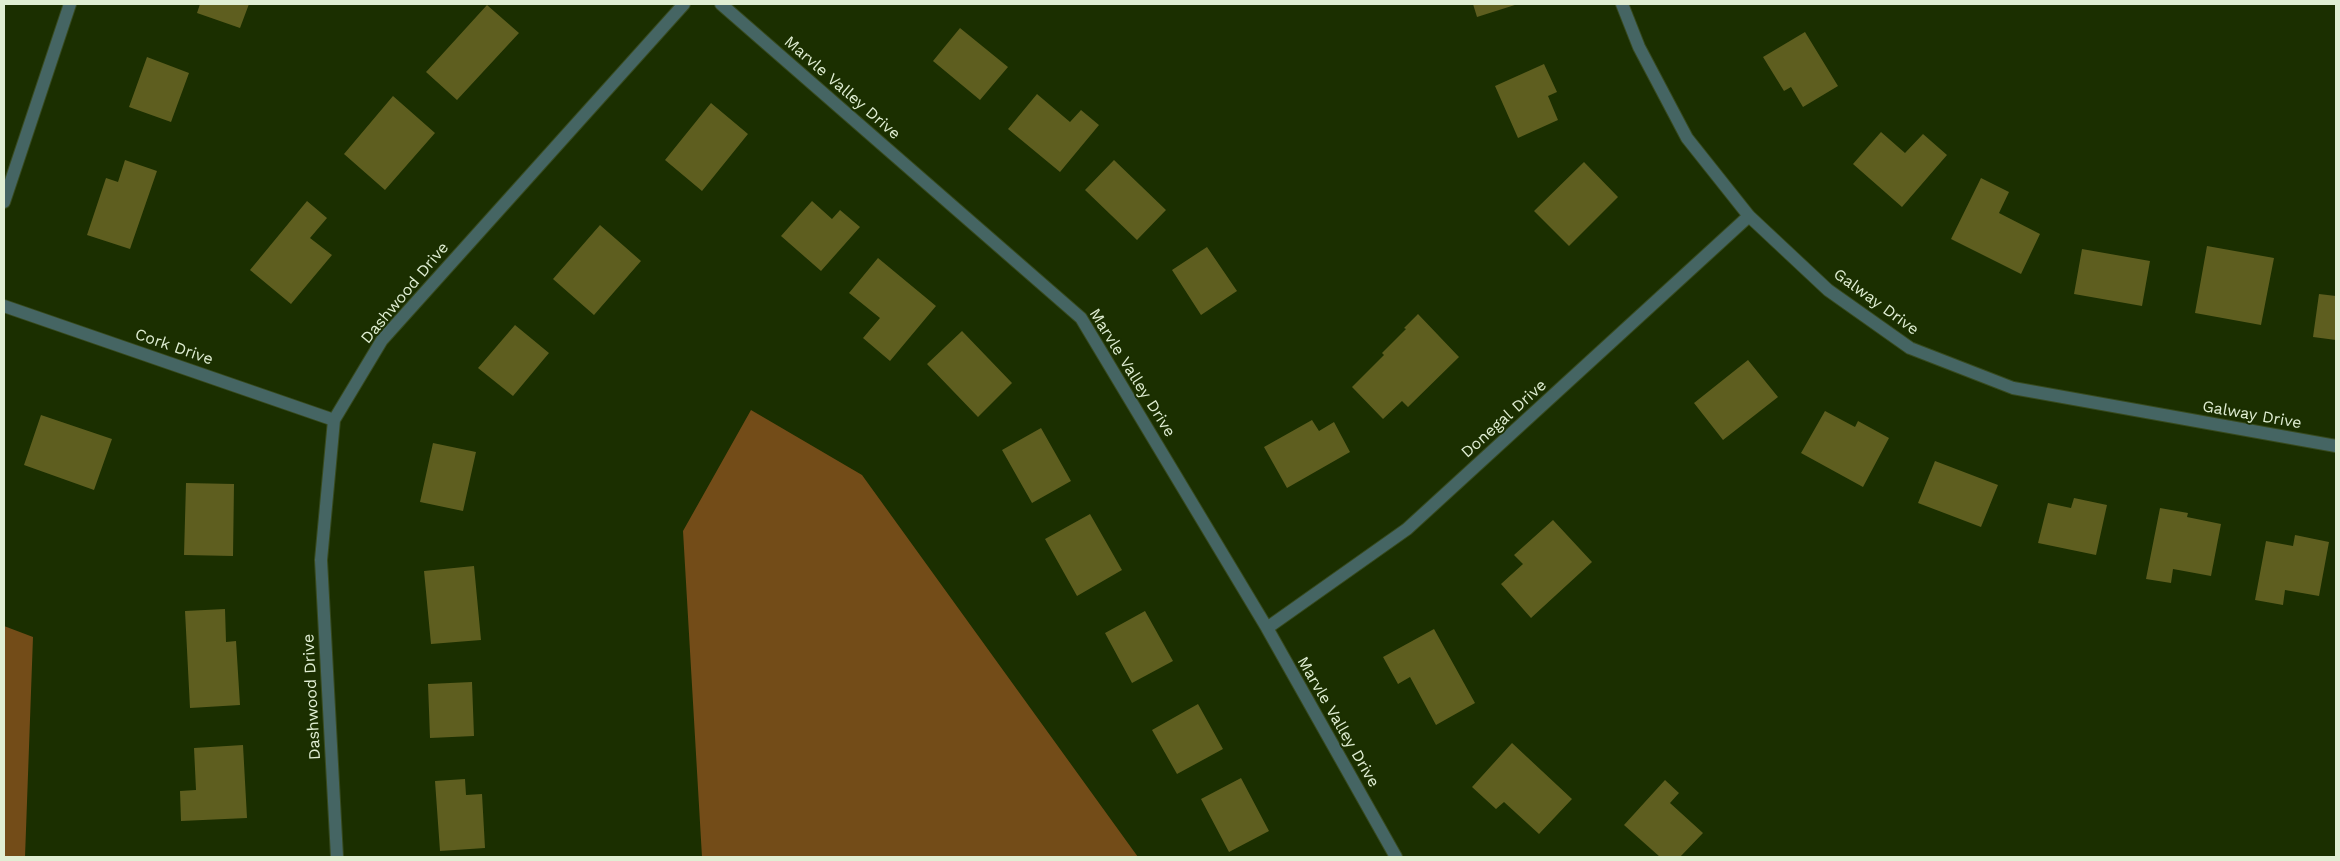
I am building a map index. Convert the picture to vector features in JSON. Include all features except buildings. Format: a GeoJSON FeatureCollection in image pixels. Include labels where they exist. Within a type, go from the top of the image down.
{"type":"FeatureCollection","features":[{"type":"Feature","properties":{"kind":"street"},"geometry":{"type":"LineString","coordinates":[[4,202],[70,4]]}},
{"type":"Feature","properties":{"kind":"street","name":"Dashwood Drive"},"geometry":{"type":"LineString","coordinates":[[337,857],[321,560],[334,420],[382,340],[684,4]]}},
{"type":"Feature","properties":{"kind":"street","name":"Marvle Valley Drive"},"geometry":{"type":"LineString","coordinates":[[722,4],[1081,318],[1267,628],[1396,857]]}},
{"type":"Feature","properties":{"kind":"street","name":"Galway Drive"},"geometry":{"type":"LineString","coordinates":[[1622,4],[1639,47],[1687,138],[1750,216],[1828,290],[1910,348],[2013,388],[2336,446]]}},
{"type":"Feature","properties":{"kind":"street","name":"Donegal Drive"},"geometry":{"type":"LineString","coordinates":[[1267,628],[1407,529],[1750,216]]}},
{"type":"Feature","properties":{"kind":"street","name":"Cork Drive"},"geometry":{"type":"LineString","coordinates":[[4,306],[334,420]]}},
{"type":"Feature","properties":{"kind":"shaded area"},"geometry":{"type":"Polygon","coordinates":[[[751,410],[862,475],[1138,857],[702,857],[683,531],[751,410]]]}},
{"type":"Feature","properties":{"kind":"shaded area"},"geometry":{"type":"Polygon","coordinates":[[[4,626],[33,637],[25,857],[4,857],[4,626]]]}}]}
